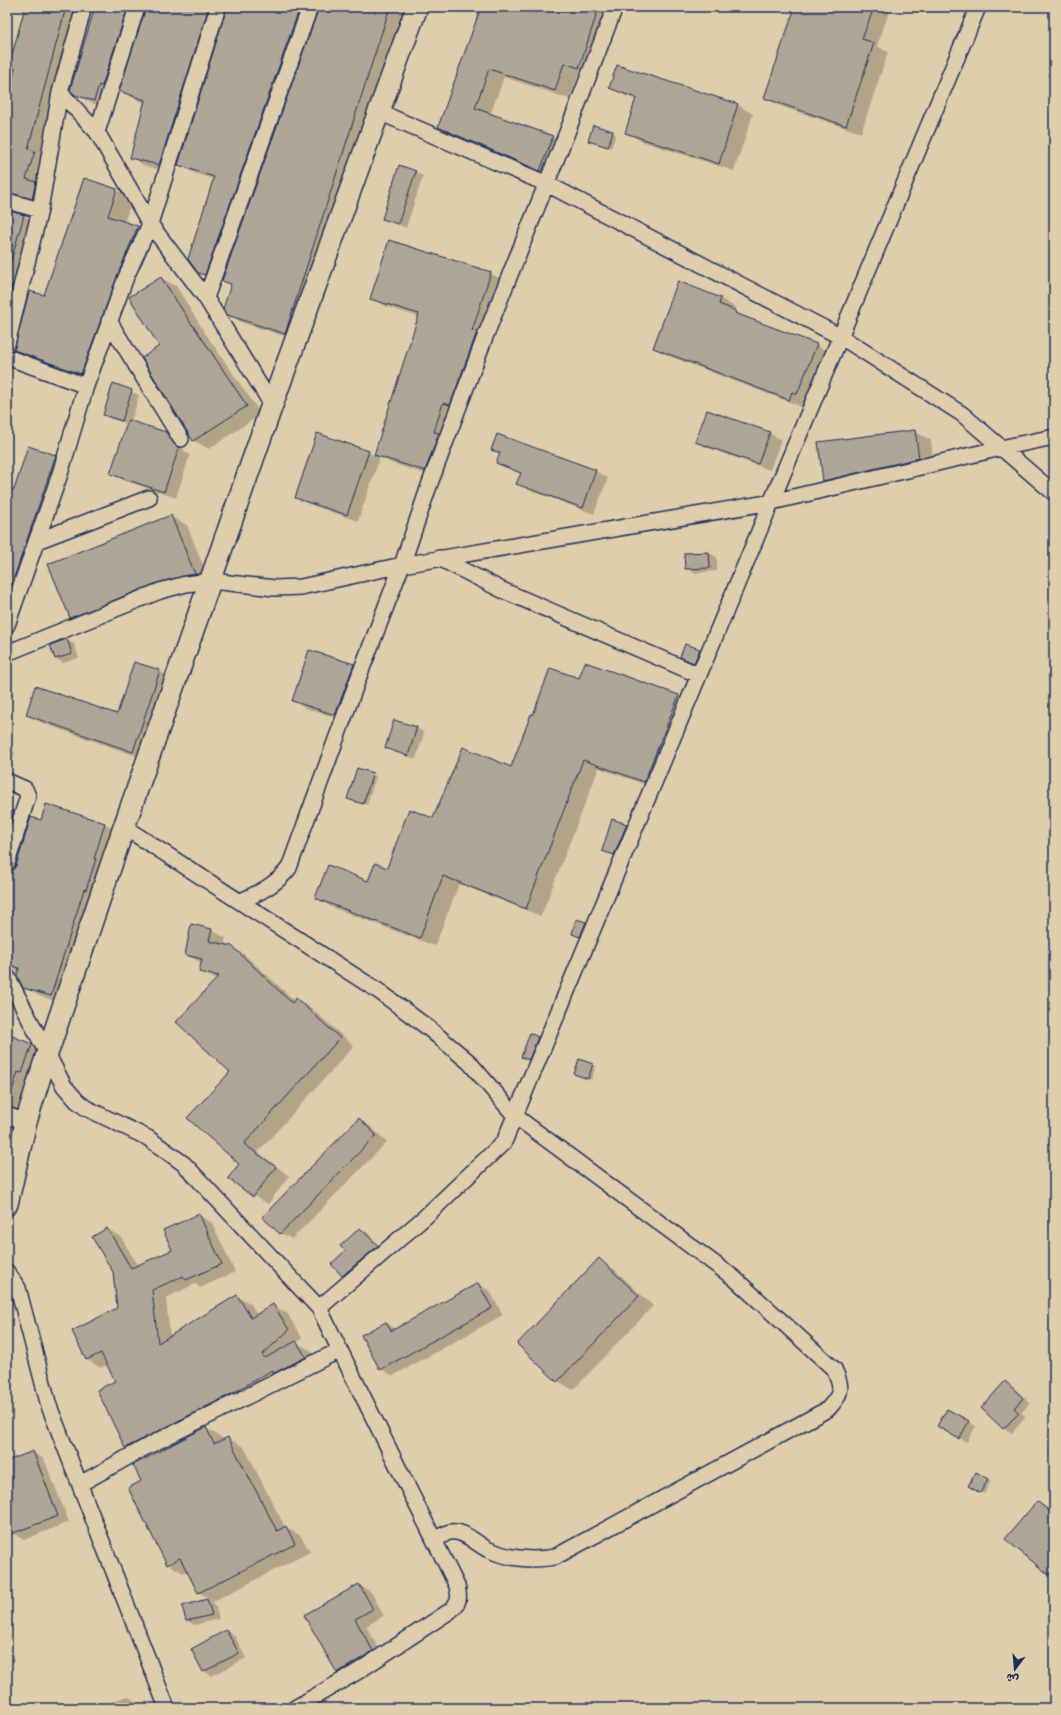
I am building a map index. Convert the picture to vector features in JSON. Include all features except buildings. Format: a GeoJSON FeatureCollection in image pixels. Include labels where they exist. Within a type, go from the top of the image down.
{"type":"FeatureCollection","features":[{"type":"Feature","properties":{"kind":"main road"},"geometry":{"type":"LineString","coordinates":[[7,1204],[26,1122],[47,1054],[124,827],[272,405],[417,7]]}},
{"type":"Feature","properties":{"kind":"street"},"geometry":{"type":"LineString","coordinates":[[7,344],[40,210],[60,92],[84,7]]}},
{"type":"Feature","properties":{"kind":"street"},"geometry":{"type":"LineString","coordinates":[[97,132],[136,7]]}},
{"type":"Feature","properties":{"kind":"street"},"geometry":{"type":"LineString","coordinates":[[7,626],[60,474],[86,386],[109,321],[126,277],[150,224],[218,7]]}},
{"type":"Feature","properties":{"kind":"street"},"geometry":{"type":"LineString","coordinates":[[206,298],[310,7]]}},
{"type":"Feature","properties":{"kind":"street"},"geometry":{"type":"LineString","coordinates":[[241,901],[257,894],[281,878],[289,868],[485,337],[547,184],[615,7]]}},
{"type":"Feature","properties":{"kind":"street"},"geometry":{"type":"LineString","coordinates":[[319,1308],[425,1217],[504,1142],[978,7]]}},
{"type":"Feature","properties":{"kind":"street"},"geometry":{"type":"LineString","coordinates":[[60,92],[97,132],[150,224],[206,298],[272,405]]}},
{"type":"Feature","properties":{"kind":"street"},"geometry":{"type":"LineString","coordinates":[[379,112],[547,184],[841,336],[962,414],[1054,493]]}},
{"type":"Feature","properties":{"kind":"street"},"geometry":{"type":"LineString","coordinates":[[7,201],[40,210]]}},
{"type":"Feature","properties":{"kind":"street"},"geometry":{"type":"LineString","coordinates":[[109,321],[181,439]]}},
{"type":"Feature","properties":{"kind":"street"},"geometry":{"type":"LineString","coordinates":[[7,357],[86,386]]}},
{"type":"Feature","properties":{"kind":"street"},"geometry":{"type":"LineString","coordinates":[[7,653],[160,591],[186,584],[211,580],[275,588],[301,587],[402,564],[772,502],[1054,437]]}},
{"type":"Feature","properties":{"kind":"street"},"geometry":{"type":"LineString","coordinates":[[37,541],[149,498]]}},
{"type":"Feature","properties":{"kind":"street"},"geometry":{"type":"LineString","coordinates":[[439,558],[502,590],[699,675]]}},
{"type":"Feature","properties":{"kind":"street"},"geometry":{"type":"LineString","coordinates":[[7,781],[25,789],[28,796],[7,863]]}},
{"type":"Feature","properties":{"kind":"street"},"geometry":{"type":"LineString","coordinates":[[124,827],[380,992],[427,1027],[469,1062],[515,1116],[734,1278],[834,1369],[839,1378],[840,1390],[838,1399],[828,1409],[555,1557],[538,1560],[515,1558],[489,1550],[464,1534],[451,1532],[434,1540]]}},
{"type":"Feature","properties":{"kind":"street"},"geometry":{"type":"LineString","coordinates":[[7,976],[64,1086],[77,1101],[86,1108],[148,1138],[184,1164],[319,1308],[457,1586],[459,1600],[456,1606],[357,1672],[296,1708]]}},
{"type":"Feature","properties":{"kind":"street"},"geometry":{"type":"LineString","coordinates":[[7,1115],[26,1122]]}},
{"type":"Feature","properties":{"kind":"street"},"geometry":{"type":"LineString","coordinates":[[7,1272],[18,1288],[49,1406],[167,1708]]}},
{"type":"Feature","properties":{"kind":"street"},"geometry":{"type":"LineString","coordinates":[[80,1484],[146,1447],[340,1350]]}}]}
